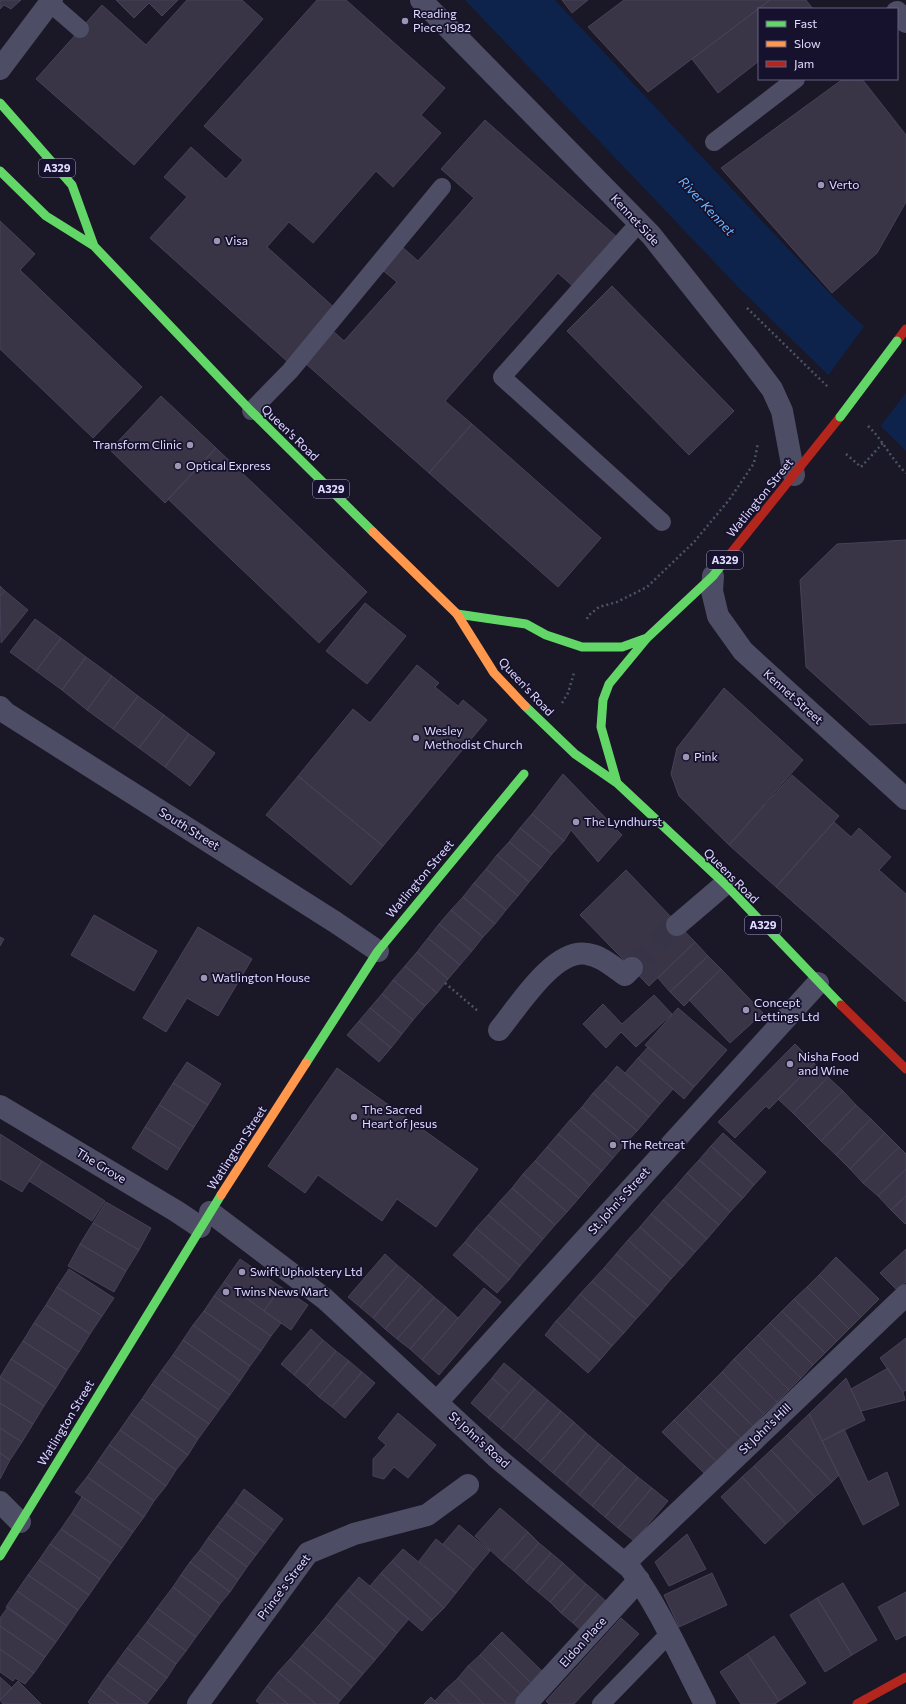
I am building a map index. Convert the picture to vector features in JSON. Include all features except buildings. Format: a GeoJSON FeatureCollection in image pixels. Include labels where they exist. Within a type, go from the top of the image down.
{"type":"FeatureCollection","features":[{"type":"Feature","properties":{"kind":"main road","name":"A329"},"geometry":{"type":"LineString","coordinates":[[0,103],[72,185],[94,246]]}},
{"type":"Feature","properties":{"kind":"main road"},"geometry":{"type":"LineString","coordinates":[[0,120],[15,120]]}},
{"type":"Feature","properties":{"kind":"main road","name":"Queen's Road"},"geometry":{"type":"LineString","coordinates":[[0,171],[46,216],[94,246],[251,411],[457,614],[494,673],[547,727]]}},
{"type":"Feature","properties":{"kind":"main road","name":"Watlington Street"},"geometry":{"type":"LineString","coordinates":[[617,783],[601,727],[603,700],[609,684],[647,638],[713,576],[840,417],[906,329]]}},
{"type":"Feature","properties":{"kind":"main road","name":"A329"},"geometry":{"type":"LineString","coordinates":[[457,614],[526,624],[546,635],[582,647],[622,647],[647,638]]}},
{"type":"Feature","properties":{"kind":"main road","name":"Queens Road"},"geometry":{"type":"LineString","coordinates":[[547,727],[575,754],[617,783],[725,884],[818,983],[906,1069]]}},
{"type":"Feature","properties":{"kind":"main road","name":"Watlington Street"},"geometry":{"type":"LineString","coordinates":[[0,1556],[205,1219],[378,951],[524,774]]}},
{"type":"Feature","properties":{"kind":"main road"},"geometry":{"type":"LineString","coordinates":[[857,1704],[906,1677]]}},
{"type":"Feature","properties":{"kind":"street","name":"Kennet Side"},"geometry":{"type":"LineString","coordinates":[[421,0],[639,223],[703,300],[772,389],[782,411],[794,475]]}},
{"type":"Feature","properties":{"kind":"street"},"geometry":{"type":"LineString","coordinates":[[0,69],[51,1]]}},
{"type":"Feature","properties":{"kind":"street"},"geometry":{"type":"LineString","coordinates":[[898,14],[906,22]]}},
{"type":"Feature","properties":{"kind":"street","name":"Kennet Street"},"geometry":{"type":"LineString","coordinates":[[713,576],[712,591],[718,616],[743,651],[906,799]]}},
{"type":"Feature","properties":{"kind":"street","name":"South Street"},"geometry":{"type":"LineString","coordinates":[[2,714],[329,918],[378,951]]}},
{"type":"Feature","properties":{"kind":"street"},"geometry":{"type":"LineString","coordinates":[[677,925],[725,884]]}},
{"type":"Feature","properties":{"kind":"street"},"geometry":{"type":"LineString","coordinates":[[499,1030],[545,973],[565,958],[576,954],[596,956],[625,975],[632,968]]}},
{"type":"Feature","properties":{"kind":"street","name":"St. John's Street"},"geometry":{"type":"LineString","coordinates":[[437,1402],[818,983]]}},
{"type":"Feature","properties":{"kind":"street","name":"The Grove"},"geometry":{"type":"LineString","coordinates":[[0,1106],[205,1219]]}},
{"type":"Feature","properties":{"kind":"street","name":"St John's Road"},"geometry":{"type":"LineString","coordinates":[[205,1219],[325,1299],[496,1457],[625,1563],[639,1580],[669,1634],[704,1704]]}},
{"type":"Feature","properties":{"kind":"street","name":"St John's Hill"},"geometry":{"type":"LineString","coordinates":[[625,1563],[906,1295]]}},
{"type":"Feature","properties":{"kind":"street","name":"Prince's Street"},"geometry":{"type":"LineString","coordinates":[[198,1704],[308,1553],[354,1534],[427,1515],[468,1485]]}},
{"type":"Feature","properties":{"kind":"street"},"geometry":{"type":"LineString","coordinates":[[0,1502],[20,1522]]}},
{"type":"Feature","properties":{"kind":"street","name":"Eldon Place"},"geometry":{"type":"LineString","coordinates":[[526,1704],[639,1580]]}},
{"type":"Feature","properties":{"kind":"lane"},"geometry":{"type":"LineString","coordinates":[[51,1],[80,29]]}},
{"type":"Feature","properties":{"kind":"lane"},"geometry":{"type":"LineString","coordinates":[[714,142],[795,80]]}},
{"type":"Feature","properties":{"kind":"lane"},"geometry":{"type":"LineString","coordinates":[[251,411],[290,371],[442,187]]}},
{"type":"Feature","properties":{"kind":"lane"},"geometry":{"type":"LineString","coordinates":[[639,223],[502,377],[662,522]]}},
{"type":"Feature","properties":{"kind":"lane"},"geometry":{"type":"LineString","coordinates":[[601,1704],[669,1634]]}},
{"type":"Feature","properties":{"kind":"path"},"geometry":{"type":"LineString","coordinates":[[878,436],[899,466],[906,473]]}},
{"type":"Feature","properties":{"kind":"path","name":"Watlington Street"},"geometry":{"type":"LineString","coordinates":[[582,647],[588,616],[598,607],[617,602],[646,587],[694,542],[729,500],[754,463],[759,439]]}},
{"type":"Feature","properties":{"kind":"path"},"geometry":{"type":"LineString","coordinates":[[861,467],[883,443]]}},
{"type":"Feature","properties":{"kind":"path"},"geometry":{"type":"LineString","coordinates":[[547,727],[568,693],[582,647]]}},
{"type":"Feature","properties":{"kind":"path"},"geometry":{"type":"LineString","coordinates":[[445,983],[499,1030]]}},
{"type":"Feature","properties":{"kind":"water","name":"River Kennet"},"geometry":{"type":"Polygon","coordinates":[[[465,0],[555,0],[838,302],[906,366],[906,451],[739,288],[465,0]]]}},
{"type":"Feature","properties":{"kind":"pier"},"geometry":{"type":"Polygon","coordinates":[[[865,325],[906,363],[906,393],[879,428],[827,377],[865,325]]]}},
{"type":"Feature","properties":{"kind":"tunnel"},"geometry":{"type":"LineString","coordinates":[[632,968],[677,925]]}},
{"type":"Feature","properties":{"kind":"traffic: fast"},"geometry":{"type":"LineString","coordinates":[[0,103],[72,185],[94,246]]}},
{"type":"Feature","properties":{"kind":"traffic: fast"},"geometry":{"type":"LineString","coordinates":[[0,171],[46,216],[94,246],[251,411],[373,532]]}},
{"type":"Feature","properties":{"kind":"traffic: fast"},"geometry":{"type":"LineString","coordinates":[[840,417],[897,341]]}},
{"type":"Feature","properties":{"kind":"traffic: fast"},"geometry":{"type":"LineString","coordinates":[[617,783],[601,727],[603,700],[609,684],[647,638],[713,576],[723,563]]}},
{"type":"Feature","properties":{"kind":"traffic: fast"},"geometry":{"type":"LineString","coordinates":[[457,614],[526,624],[546,635],[582,647],[622,647],[647,638]]}},
{"type":"Feature","properties":{"kind":"traffic: fast"},"geometry":{"type":"LineString","coordinates":[[525,706],[575,754],[617,783],[725,884],[841,1005]]}},
{"type":"Feature","properties":{"kind":"traffic: fast"},"geometry":{"type":"LineString","coordinates":[[306,1063],[378,951],[524,774]]}},
{"type":"Feature","properties":{"kind":"traffic: fast"},"geometry":{"type":"LineString","coordinates":[[0,1556],[221,1195]]}},
{"type":"Feature","properties":{"kind":"traffic: slow"},"geometry":{"type":"LineString","coordinates":[[373,532],[457,614],[494,673],[525,706]]}},
{"type":"Feature","properties":{"kind":"traffic: slow"},"geometry":{"type":"LineString","coordinates":[[221,1195],[306,1063]]}},
{"type":"Feature","properties":{"kind":"traffic: jam"},"geometry":{"type":"LineString","coordinates":[[897,341],[906,329]]}},
{"type":"Feature","properties":{"kind":"traffic: jam"},"geometry":{"type":"LineString","coordinates":[[723,563],[840,417]]}},
{"type":"Feature","properties":{"kind":"traffic: jam"},"geometry":{"type":"LineString","coordinates":[[841,1005],[906,1069]]}},
{"type":"Feature","properties":{"kind":"traffic: jam"},"geometry":{"type":"LineString","coordinates":[[857,1704],[906,1677]]}},
{"type":"Feature","properties":{"kind":"place","name":"Reading Piece 1982"},"geometry":{"type":"Point","coordinates":[405,21]}},
{"type":"Feature","properties":{"kind":"place","name":"Verto"},"geometry":{"type":"Point","coordinates":[821,185]}},
{"type":"Feature","properties":{"kind":"place","name":"Visa"},"geometry":{"type":"Point","coordinates":[217,241]}},
{"type":"Feature","properties":{"kind":"place","name":"Transform Clinic"},"geometry":{"type":"Point","coordinates":[190,445]}},
{"type":"Feature","properties":{"kind":"place","name":"Optical Express"},"geometry":{"type":"Point","coordinates":[178,466]}},
{"type":"Feature","properties":{"kind":"place","name":"Wesley Methodist Church"},"geometry":{"type":"Point","coordinates":[416,738]}},
{"type":"Feature","properties":{"kind":"place","name":"Pink"},"geometry":{"type":"Point","coordinates":[686,757]}},
{"type":"Feature","properties":{"kind":"place","name":"The Lyndhurst"},"geometry":{"type":"Point","coordinates":[576,822]}},
{"type":"Feature","properties":{"kind":"place","name":"Watlington House"},"geometry":{"type":"Point","coordinates":[204,978]}},
{"type":"Feature","properties":{"kind":"place","name":"Concept Lettings Ltd"},"geometry":{"type":"Point","coordinates":[746,1010]}},
{"type":"Feature","properties":{"kind":"place","name":"Nisha Food and Wine"},"geometry":{"type":"Point","coordinates":[790,1064]}},
{"type":"Feature","properties":{"kind":"place","name":"The Sacred Heart of Jesus"},"geometry":{"type":"Point","coordinates":[354,1117]}},
{"type":"Feature","properties":{"kind":"place","name":"The Retreat"},"geometry":{"type":"Point","coordinates":[613,1145]}},
{"type":"Feature","properties":{"kind":"place","name":"Swift Upholstery Ltd"},"geometry":{"type":"Point","coordinates":[242,1272]}},
{"type":"Feature","properties":{"kind":"place","name":"Twins News Mart"},"geometry":{"type":"Point","coordinates":[226,1292]}}]}
